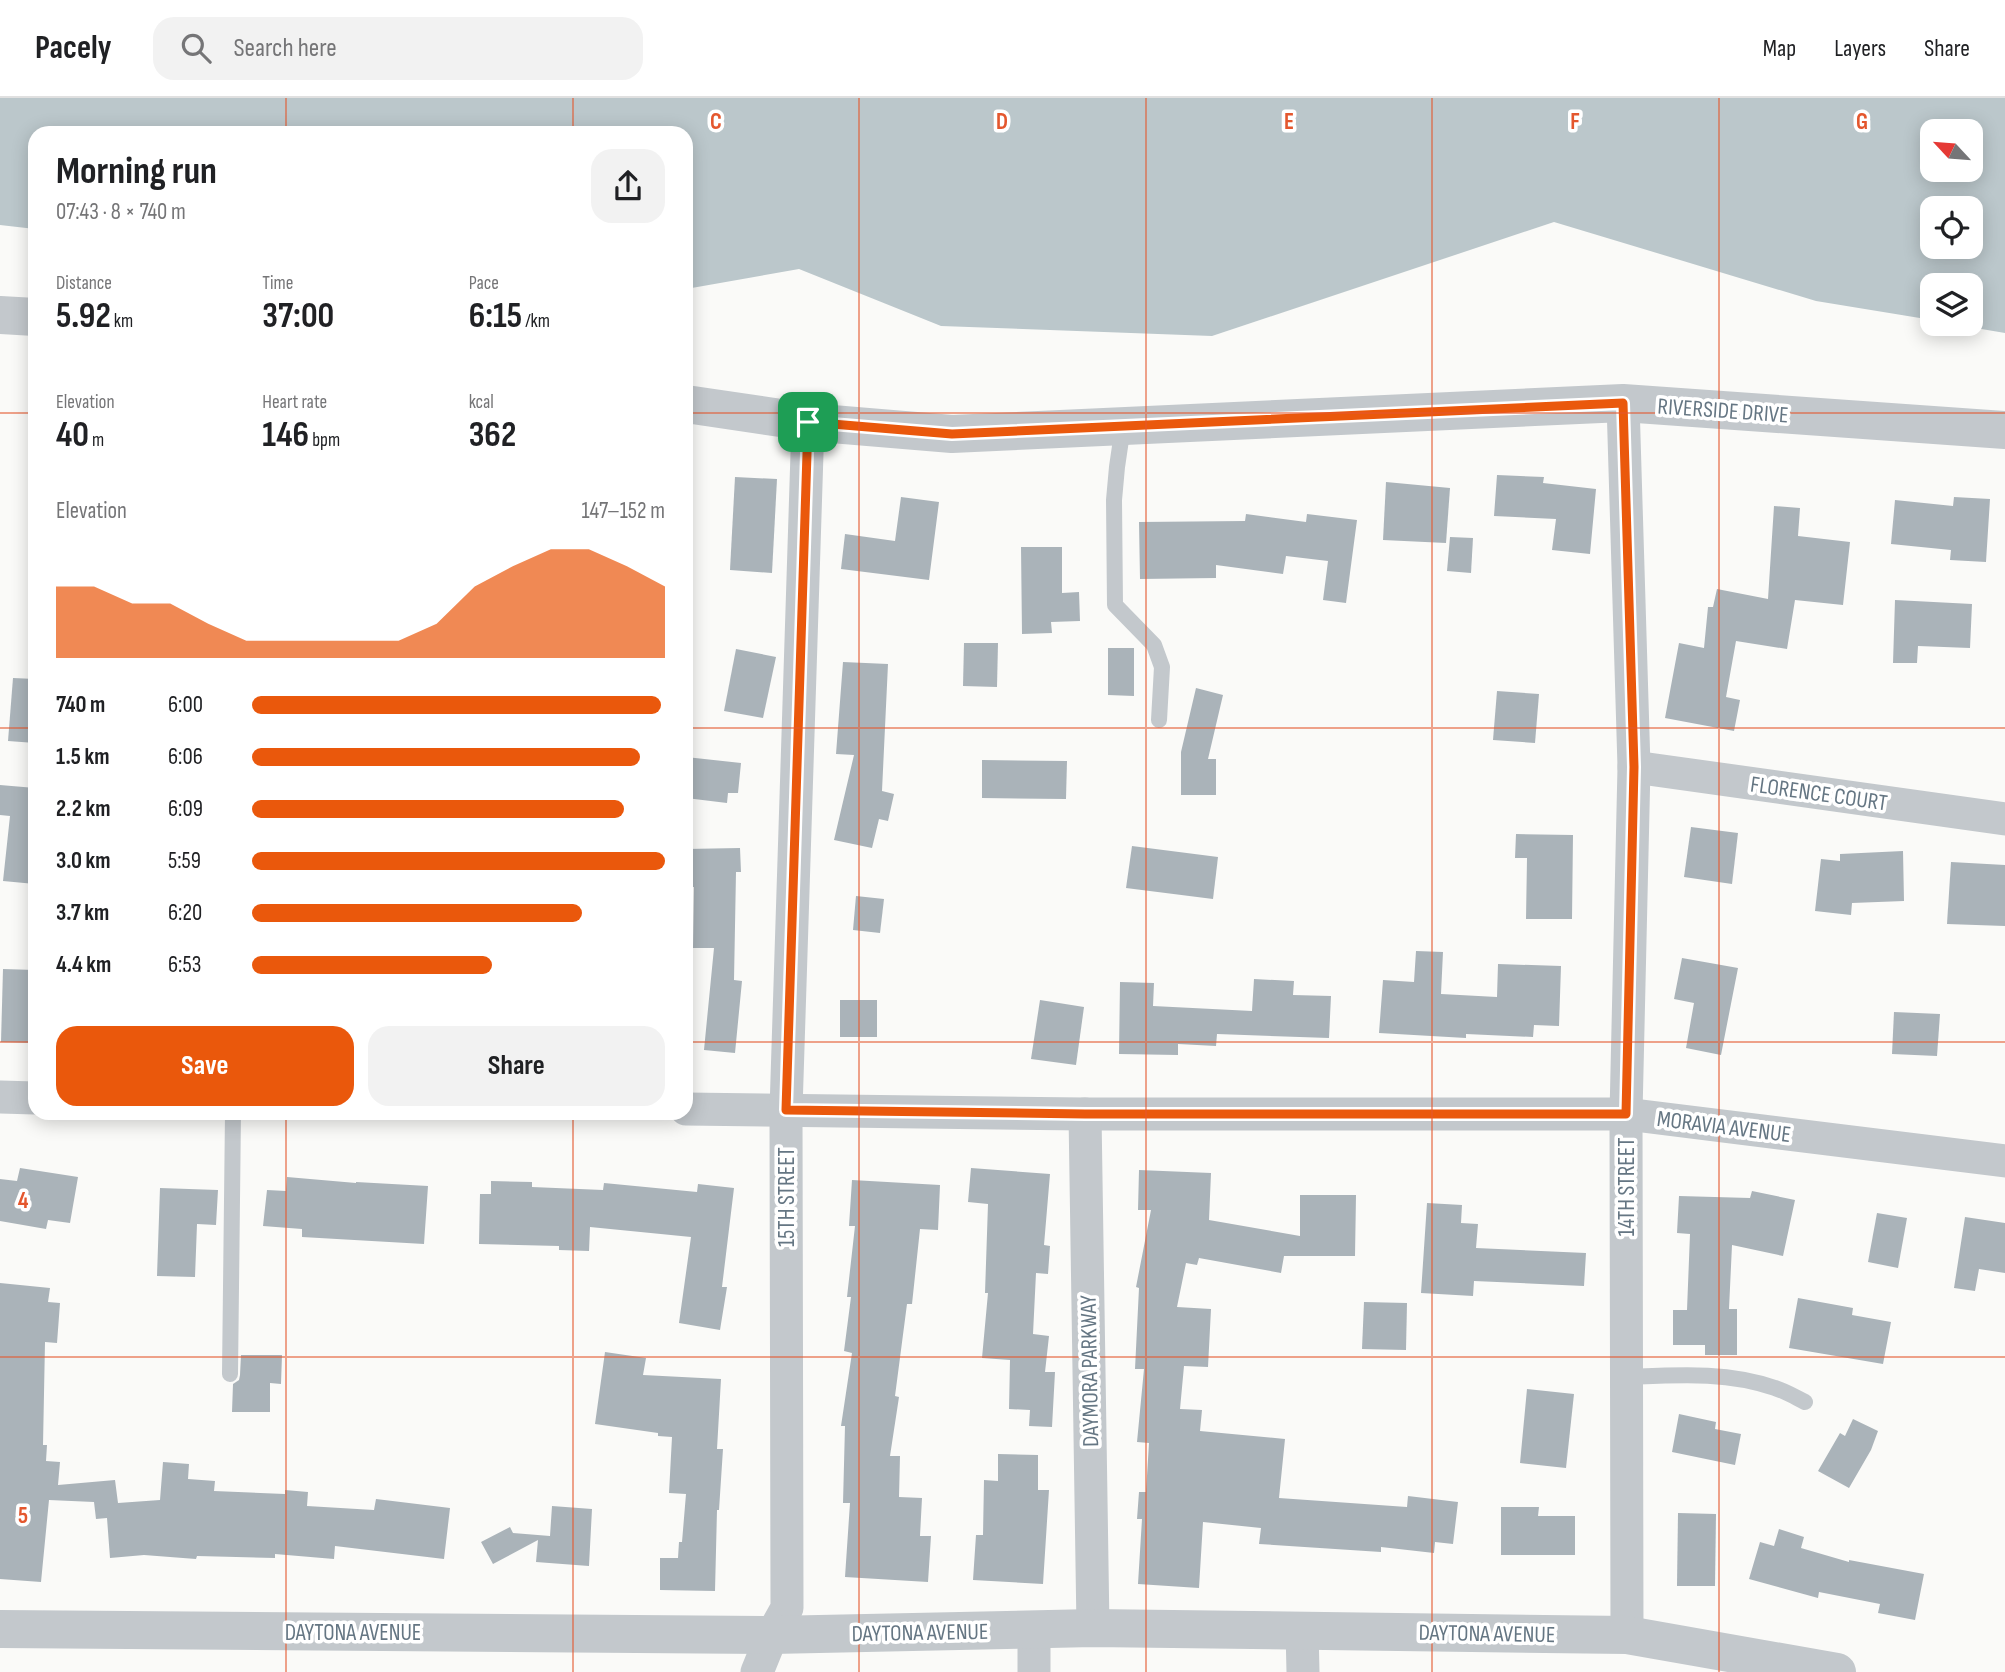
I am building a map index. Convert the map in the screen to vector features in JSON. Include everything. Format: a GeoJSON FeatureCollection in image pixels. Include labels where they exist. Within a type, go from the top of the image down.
{"type":"FeatureCollection","features":[{"type":"Feature","properties":{"kind":"street"},"geometry":{"type":"LineString","coordinates":[[0,315],[28,317]]}},
{"type":"Feature","properties":{"kind":"street","name":"RIVERSIDE DRIVE"},"geometry":{"type":"LineString","coordinates":[[693,405],[808,422],[952,434],[1623,403],[2005,430]]}},
{"type":"Feature","properties":{"kind":"street","name":"14TH STREET"},"geometry":{"type":"LineString","coordinates":[[1623,403],[1634,767],[1626,1114],[1627,1635]]}},
{"type":"Feature","properties":{"kind":"street","name":"15TH STREET"},"geometry":{"type":"LineString","coordinates":[[757,1672],[772,1635],[788,1608],[786,1110],[808,422]]}},
{"type":"Feature","properties":{"kind":"street","name":"FLORENCE COURT"},"geometry":{"type":"LineString","coordinates":[[1634,767],[2005,819]]}},
{"type":"Feature","properties":{"kind":"street"},"geometry":{"type":"LineString","coordinates":[[0,1097],[28,1098]]}},
{"type":"Feature","properties":{"kind":"street","name":"MORAVIA AVENUE"},"geometry":{"type":"LineString","coordinates":[[693,1109],[1085,1114],[1626,1114],[2005,1161]]}},
{"type":"Feature","properties":{"kind":"street","name":"DAYMORA PARKWAY"},"geometry":{"type":"LineString","coordinates":[[1085,1114],[1093,1628]]}},
{"type":"Feature","properties":{"kind":"street","name":"DAYTONA AVENUE"},"geometry":{"type":"LineString","coordinates":[[0,1629],[772,1635],[1093,1628],[1627,1635],[1838,1672]]}},
{"type":"Feature","properties":{"kind":"street"},"geometry":{"type":"LineString","coordinates":[[1034,1630],[1034,1672]]}},
{"type":"Feature","properties":{"kind":"street"},"geometry":{"type":"LineString","coordinates":[[1303,1630],[1303,1672]]}},
{"type":"Feature","properties":{"kind":"lane"},"geometry":{"type":"LineString","coordinates":[[1123,426],[1114,500],[1115,605],[1154,645],[1162,667],[1159,720]]}},
{"type":"Feature","properties":{"kind":"lane"},"geometry":{"type":"LineString","coordinates":[[230,1374],[233,1120]]}},
{"type":"Feature","properties":{"kind":"lane"},"geometry":{"type":"LineString","coordinates":[[1626,1377],[1693,1374],[1729,1377],[1775,1388],[1805,1402]]}},
{"type":"Feature","properties":{"kind":"shaded area"},"geometry":{"type":"Polygon","coordinates":[[[0,98],[2005,98],[2005,333],[1983,329],[1983,273],[1920,273],[1920,318],[1816,301],[1554,222],[1212,336],[941,326],[799,269],[693,288],[693,126],[28,126],[28,228],[0,225],[0,98]]]}},
{"type":"Feature","properties":{"kind":"building"},"geometry":{"type":"Polygon","coordinates":[[[1497,475],[1544,477],[1543,483],[1596,489],[1590,554],[1552,550],[1556,519],[1494,516],[1497,475]]]}},
{"type":"Feature","properties":{"kind":"building"},"geometry":{"type":"Polygon","coordinates":[[[735,477],[777,479],[772,573],[730,570],[735,477]]]}},
{"type":"Feature","properties":{"kind":"building"},"geometry":{"type":"Polygon","coordinates":[[[1386,482],[1450,488],[1446,543],[1383,540],[1386,482]]]}},
{"type":"Feature","properties":{"kind":"building"},"geometry":{"type":"Polygon","coordinates":[[[901,497],[939,502],[929,580],[841,569],[845,534],[895,541],[901,497]]]}},
{"type":"Feature","properties":{"kind":"building"},"geometry":{"type":"Polygon","coordinates":[[[1954,497],[1990,499],[1986,562],[1950,560],[1951,550],[1891,544],[1895,500],[1953,506],[1954,497]]]}},
{"type":"Feature","properties":{"kind":"building"},"geometry":{"type":"Polygon","coordinates":[[[1774,506],[1800,508],[1798,536],[1850,542],[1843,605],[1795,600],[1787,649],[1736,641],[1726,697],[1740,700],[1734,731],[1665,718],[1679,643],[1704,648],[1708,607],[1713,607],[1717,589],[1768,599],[1774,506]]]}},
{"type":"Feature","properties":{"kind":"building"},"geometry":{"type":"Polygon","coordinates":[[[1246,514],[1306,522],[1307,514],[1357,520],[1346,603],[1323,600],[1328,561],[1286,556],[1283,574],[1216,565],[1216,578],[1140,579],[1139,522],[1245,521],[1246,514]]]}},
{"type":"Feature","properties":{"kind":"building"},"geometry":{"type":"Polygon","coordinates":[[[1450,537],[1473,538],[1471,573],[1447,571],[1450,537]]]}},
{"type":"Feature","properties":{"kind":"building"},"geometry":{"type":"Polygon","coordinates":[[[1021,547],[1062,547],[1062,593],[1079,592],[1080,621],[1051,622],[1052,633],[1022,634],[1021,547]]]}},
{"type":"Feature","properties":{"kind":"building"},"geometry":{"type":"Polygon","coordinates":[[[1895,600],[1972,604],[1970,648],[1918,646],[1917,663],[1893,663],[1895,600]]]}},
{"type":"Feature","properties":{"kind":"building"},"geometry":{"type":"Polygon","coordinates":[[[964,643],[998,643],[997,687],[963,686],[964,643]]]}},
{"type":"Feature","properties":{"kind":"building"},"geometry":{"type":"Polygon","coordinates":[[[1108,648],[1134,648],[1134,696],[1108,695],[1108,648]]]}},
{"type":"Feature","properties":{"kind":"building"},"geometry":{"type":"Polygon","coordinates":[[[736,649],[776,657],[763,718],[724,711],[736,649]]]}},
{"type":"Feature","properties":{"kind":"building"},"geometry":{"type":"Polygon","coordinates":[[[843,662],[888,664],[882,791],[894,794],[888,821],[879,819],[872,848],[834,840],[854,755],[836,754],[843,662]]]}},
{"type":"Feature","properties":{"kind":"building"},"geometry":{"type":"Polygon","coordinates":[[[13,678],[28,679],[28,742],[8,741],[13,678]]]}},
{"type":"Feature","properties":{"kind":"building"},"geometry":{"type":"Polygon","coordinates":[[[1196,688],[1223,695],[1208,759],[1216,759],[1216,795],[1181,795],[1181,752],[1196,688]]]}},
{"type":"Feature","properties":{"kind":"building"},"geometry":{"type":"Polygon","coordinates":[[[1497,691],[1539,694],[1535,743],[1493,740],[1497,691]]]}},
{"type":"Feature","properties":{"kind":"building"},"geometry":{"type":"Polygon","coordinates":[[[693,758],[741,763],[738,793],[728,793],[727,803],[693,799],[693,758]]]}},
{"type":"Feature","properties":{"kind":"building"},"geometry":{"type":"Polygon","coordinates":[[[982,760],[1067,761],[1066,799],[982,798],[982,760]]]}},
{"type":"Feature","properties":{"kind":"building"},"geometry":{"type":"Polygon","coordinates":[[[0,785],[28,787],[28,883],[3,881],[10,816],[0,815],[0,785]]]}},
{"type":"Feature","properties":{"kind":"building"},"geometry":{"type":"Polygon","coordinates":[[[1691,827],[1738,833],[1732,884],[1684,877],[1691,827]]]}},
{"type":"Feature","properties":{"kind":"building"},"geometry":{"type":"Polygon","coordinates":[[[1516,834],[1573,835],[1572,919],[1526,919],[1527,858],[1515,858],[1516,834]]]}},
{"type":"Feature","properties":{"kind":"building"},"geometry":{"type":"Polygon","coordinates":[[[1132,846],[1218,857],[1213,899],[1126,888],[1132,846]]]}},
{"type":"Feature","properties":{"kind":"building"},"geometry":{"type":"Polygon","coordinates":[[[740,848],[741,872],[736,872],[734,980],[742,981],[735,1053],[704,1050],[714,948],[693,948],[693,849],[740,848]]]}},
{"type":"Feature","properties":{"kind":"building"},"geometry":{"type":"Polygon","coordinates":[[[1903,851],[1904,901],[1852,903],[1851,915],[1815,911],[1821,859],[1840,861],[1840,854],[1903,851]]]}},
{"type":"Feature","properties":{"kind":"building"},"geometry":{"type":"Polygon","coordinates":[[[1951,862],[2005,865],[2005,926],[1947,924],[1951,862]]]}},
{"type":"Feature","properties":{"kind":"building"},"geometry":{"type":"Polygon","coordinates":[[[856,896],[884,899],[880,933],[853,930],[856,896]]]}},
{"type":"Feature","properties":{"kind":"building"},"geometry":{"type":"Polygon","coordinates":[[[1416,951],[1443,952],[1441,994],[1497,997],[1498,964],[1561,966],[1559,1026],[1534,1025],[1533,1037],[1466,1034],[1466,1038],[1379,1033],[1383,980],[1414,982],[1416,951]]]}},
{"type":"Feature","properties":{"kind":"building"},"geometry":{"type":"Polygon","coordinates":[[[1682,958],[1738,968],[1721,1055],[1686,1048],[1694,1003],[1674,999],[1682,958]]]}},
{"type":"Feature","properties":{"kind":"building"},"geometry":{"type":"Polygon","coordinates":[[[3,969],[28,970],[28,1043],[1,1042],[3,969]]]}},
{"type":"Feature","properties":{"kind":"building"},"geometry":{"type":"Polygon","coordinates":[[[1254,979],[1294,981],[1293,995],[1331,996],[1329,1038],[1217,1034],[1216,1046],[1178,1044],[1178,1055],[1119,1054],[1120,982],[1154,983],[1153,1006],[1252,1011],[1254,979]]]}},
{"type":"Feature","properties":{"kind":"building"},"geometry":{"type":"Polygon","coordinates":[[[840,1000],[877,1000],[877,1037],[840,1037],[840,1000]]]}},
{"type":"Feature","properties":{"kind":"building"},"geometry":{"type":"Polygon","coordinates":[[[1040,1000],[1084,1007],[1076,1065],[1031,1059],[1040,1000]]]}},
{"type":"Feature","properties":{"kind":"building"},"geometry":{"type":"Polygon","coordinates":[[[1894,1012],[1940,1014],[1937,1056],[1892,1054],[1894,1012]]]}},
{"type":"Feature","properties":{"kind":"building"},"geometry":{"type":"Polygon","coordinates":[[[20,1168],[78,1177],[70,1223],[48,1220],[46,1229],[0,1221],[0,1179],[17,1181],[20,1168]]]}},
{"type":"Feature","properties":{"kind":"building"},"geometry":{"type":"Polygon","coordinates":[[[971,1168],[1050,1174],[1044,1245],[1050,1246],[1048,1274],[1036,1273],[1033,1334],[1049,1336],[1045,1372],[1055,1372],[1052,1427],[1029,1426],[1030,1410],[1009,1409],[1010,1360],[982,1358],[988,1293],[985,1293],[988,1204],[968,1202],[971,1168]]]}},
{"type":"Feature","properties":{"kind":"building"},"geometry":{"type":"Polygon","coordinates":[[[1139,1170],[1211,1173],[1209,1220],[1300,1236],[1300,1195],[1356,1195],[1355,1256],[1284,1256],[1281,1273],[1199,1258],[1197,1265],[1186,1263],[1177,1307],[1211,1309],[1208,1367],[1184,1366],[1180,1409],[1202,1410],[1200,1431],[1285,1439],[1279,1498],[1407,1507],[1408,1496],[1458,1502],[1453,1544],[1435,1542],[1434,1553],[1381,1547],[1381,1552],[1259,1544],[1261,1528],[1203,1522],[1199,1588],[1138,1584],[1142,1519],[1137,1519],[1139,1492],[1146,1492],[1149,1443],[1137,1442],[1144,1369],[1135,1369],[1139,1288],[1136,1287],[1151,1210],[1138,1210],[1139,1170]]]}},
{"type":"Feature","properties":{"kind":"building"},"geometry":{"type":"Polygon","coordinates":[[[287,1177],[428,1186],[424,1244],[302,1237],[302,1229],[263,1226],[267,1190],[286,1191],[287,1177]]]}},
{"type":"Feature","properties":{"kind":"building"},"geometry":{"type":"Polygon","coordinates":[[[852,1180],[940,1185],[938,1230],[920,1229],[912,1304],[907,1304],[895,1396],[899,1397],[890,1456],[900,1456],[899,1497],[922,1498],[920,1536],[931,1536],[928,1582],[845,1577],[850,1503],[843,1503],[845,1426],[841,1426],[852,1353],[844,1351],[851,1297],[847,1297],[855,1226],[849,1226],[852,1180]]]}},
{"type":"Feature","properties":{"kind":"building"},"geometry":{"type":"Polygon","coordinates":[[[491,1181],[532,1182],[532,1187],[603,1190],[604,1183],[697,1192],[698,1184],[734,1188],[722,1287],[727,1287],[720,1330],[679,1323],[691,1237],[590,1227],[589,1251],[559,1250],[559,1246],[479,1244],[480,1194],[491,1194],[491,1181]]]}},
{"type":"Feature","properties":{"kind":"building"},"geometry":{"type":"Polygon","coordinates":[[[160,1188],[218,1190],[216,1225],[197,1224],[195,1277],[157,1276],[160,1188]]]}},
{"type":"Feature","properties":{"kind":"building"},"geometry":{"type":"Polygon","coordinates":[[[1752,1191],[1795,1200],[1783,1256],[1732,1245],[1729,1309],[1737,1309],[1737,1355],[1705,1355],[1705,1345],[1673,1345],[1673,1310],[1687,1310],[1690,1234],[1677,1233],[1679,1196],[1750,1198],[1752,1191]]]}},
{"type":"Feature","properties":{"kind":"building"},"geometry":{"type":"Polygon","coordinates":[[[1427,1203],[1462,1205],[1461,1223],[1478,1224],[1476,1248],[1586,1253],[1584,1286],[1474,1281],[1473,1296],[1421,1293],[1427,1203]]]}},
{"type":"Feature","properties":{"kind":"building"},"geometry":{"type":"Polygon","coordinates":[[[1877,1213],[1907,1218],[1898,1268],[1868,1262],[1877,1213]]]}},
{"type":"Feature","properties":{"kind":"building"},"geometry":{"type":"Polygon","coordinates":[[[1965,1217],[2005,1223],[2005,1273],[1979,1269],[1975,1291],[1954,1288],[1965,1217]]]}},
{"type":"Feature","properties":{"kind":"building"},"geometry":{"type":"Polygon","coordinates":[[[0,1283],[50,1288],[48,1302],[60,1303],[57,1343],[45,1342],[43,1445],[47,1445],[46,1461],[60,1462],[58,1485],[115,1480],[118,1503],[160,1500],[163,1462],[189,1464],[188,1479],[215,1481],[214,1491],[285,1494],[285,1490],[308,1492],[307,1506],[374,1510],[376,1499],[450,1508],[444,1559],[335,1546],[334,1559],[275,1554],[275,1558],[197,1556],[196,1559],[144,1555],[110,1558],[107,1518],[96,1519],[94,1502],[49,1500],[41,1582],[0,1579],[0,1283]]]}},
{"type":"Feature","properties":{"kind":"building"},"geometry":{"type":"Polygon","coordinates":[[[1798,1298],[1853,1308],[1852,1315],[1891,1322],[1883,1364],[1789,1348],[1798,1298]]]}},
{"type":"Feature","properties":{"kind":"building"},"geometry":{"type":"Polygon","coordinates":[[[1364,1302],[1407,1303],[1406,1350],[1362,1349],[1364,1302]]]}},
{"type":"Feature","properties":{"kind":"building"},"geometry":{"type":"Polygon","coordinates":[[[605,1352],[646,1358],[643,1375],[721,1379],[717,1449],[723,1449],[717,1510],[715,1591],[660,1590],[660,1558],[678,1558],[686,1494],[669,1493],[672,1437],[595,1424],[605,1352]]]}},
{"type":"Feature","properties":{"kind":"building"},"geometry":{"type":"Polygon","coordinates":[[[241,1355],[282,1355],[281,1384],[270,1383],[270,1412],[232,1412],[233,1384],[239,1380],[241,1355]]]}},
{"type":"Feature","properties":{"kind":"building"},"geometry":{"type":"Polygon","coordinates":[[[1527,1389],[1574,1394],[1566,1468],[1520,1463],[1527,1389]]]}},
{"type":"Feature","properties":{"kind":"building"},"geometry":{"type":"Polygon","coordinates":[[[1679,1414],[1716,1422],[1715,1429],[1741,1434],[1735,1465],[1672,1452],[1679,1414]]]}},
{"type":"Feature","properties":{"kind":"building"},"geometry":{"type":"Polygon","coordinates":[[[1853,1419],[1878,1431],[1871,1450],[1849,1488],[1818,1471],[1840,1433],[1845,1436],[1853,1419]]]}},
{"type":"Feature","properties":{"kind":"building"},"geometry":{"type":"Polygon","coordinates":[[[998,1454],[1038,1455],[1038,1490],[1049,1490],[1043,1584],[973,1580],[976,1535],[983,1535],[984,1480],[998,1481],[998,1454]]]}},
{"type":"Feature","properties":{"kind":"building"},"geometry":{"type":"Polygon","coordinates":[[[552,1506],[592,1509],[589,1566],[536,1562],[538,1540],[493,1564],[481,1542],[510,1527],[513,1533],[550,1536],[552,1506]]]}},
{"type":"Feature","properties":{"kind":"building"},"geometry":{"type":"Polygon","coordinates":[[[1501,1507],[1539,1507],[1538,1516],[1575,1516],[1575,1555],[1501,1555],[1501,1507]]]}},
{"type":"Feature","properties":{"kind":"building"},"geometry":{"type":"Polygon","coordinates":[[[1678,1513],[1716,1514],[1715,1586],[1677,1586],[1678,1513]]]}},
{"type":"Feature","properties":{"kind":"building"},"geometry":{"type":"Polygon","coordinates":[[[1779,1529],[1804,1537],[1801,1548],[1849,1562],[1924,1574],[1915,1620],[1878,1613],[1880,1604],[1819,1592],[1818,1598],[1749,1579],[1760,1542],[1774,1546],[1779,1529]]]}},
{"type":"Feature","properties":{"kind":"route"},"geometry":{"type":"LineString","coordinates":[[1623,403],[1634,767],[1626,1114],[1085,1114],[786,1110],[808,422],[952,434],[1623,403]]}}]}
